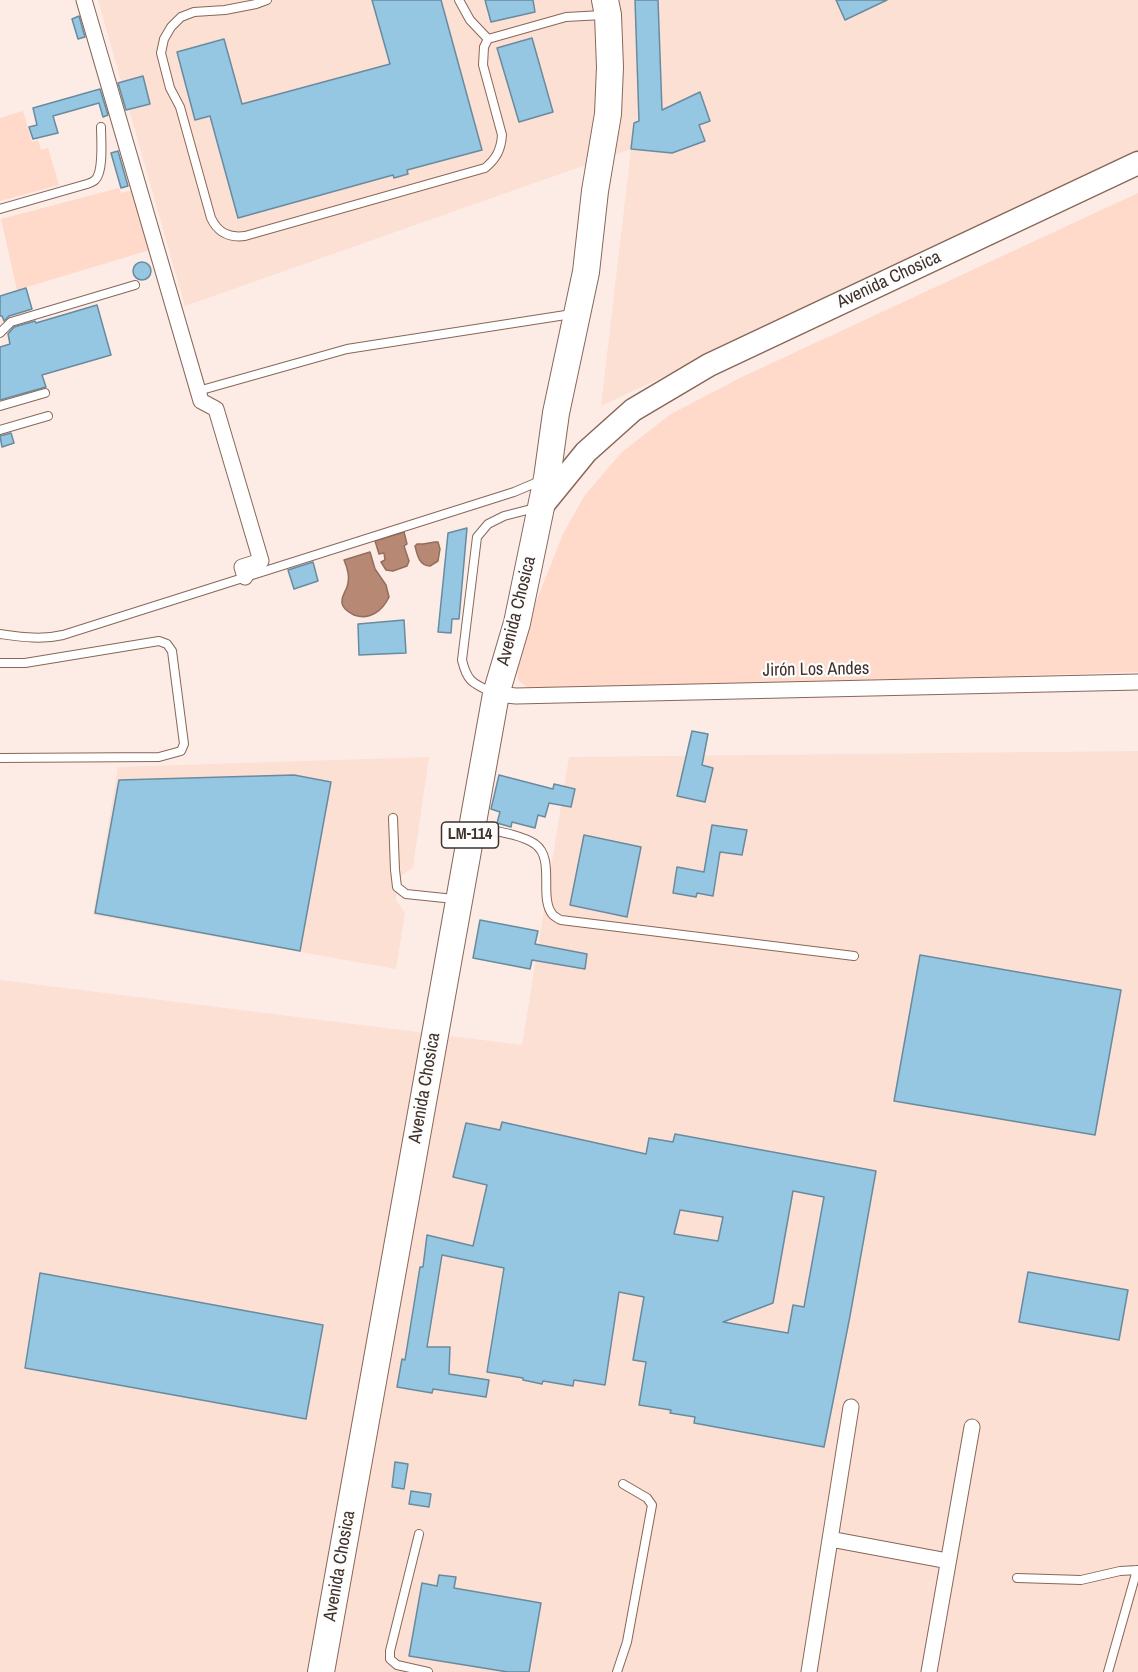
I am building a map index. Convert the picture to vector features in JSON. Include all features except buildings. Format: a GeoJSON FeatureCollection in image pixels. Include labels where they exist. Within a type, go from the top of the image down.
{"type":"FeatureCollection","features":[{"type":"Feature","properties":{"kind":"main road","name":"Avenida Chosica"},"geometry":{"type":"LineString","coordinates":[[321,1672],[496,694],[517,623],[548,478],[556,413],[586,272],[595,191],[608,114],[610,67],[607,8]]}},
{"type":"Feature","properties":{"kind":"street"},"geometry":{"type":"LineString","coordinates":[[84,0],[201,401],[216,409],[261,561],[242,567],[245,577]]}},
{"type":"Feature","properties":{"kind":"street","name":"Avenida Chosica"},"geometry":{"type":"LineString","coordinates":[[542,506],[586,452],[633,410],[709,365],[1138,163]]}},
{"type":"Feature","properties":{"kind":"street","name":"Jirón Los Andes"},"geometry":{"type":"LineString","coordinates":[[496,694],[516,696],[1138,682]]}},
{"type":"Feature","properties":{"kind":"street"},"geometry":{"type":"LineString","coordinates":[[808,1672],[851,1407]]}},
{"type":"Feature","properties":{"kind":"street"},"geometry":{"type":"LineString","coordinates":[[929,1672],[972,1427]]}},
{"type":"Feature","properties":{"kind":"street"},"geometry":{"type":"LineString","coordinates":[[830,1539],[948,1561]]}},
{"type":"Feature","properties":{"kind":"lane"},"geometry":{"type":"LineString","coordinates":[[267,0],[225,10],[194,12],[181,17],[164,39],[161,53],[170,88],[180,107],[211,218],[220,231],[228,235],[245,236],[485,168],[493,162],[502,145],[502,135],[483,65],[484,47],[488,39],[607,8]]}},
{"type":"Feature","properties":{"kind":"lane"},"geometry":{"type":"LineString","coordinates":[[459,0],[470,20],[488,39]]}},
{"type":"Feature","properties":{"kind":"lane"},"geometry":{"type":"LineString","coordinates":[[0,209],[96,180],[100,167],[101,127]]}},
{"type":"Feature","properties":{"kind":"lane"},"geometry":{"type":"LineString","coordinates":[[0,333],[11,322],[135,285]]}},
{"type":"Feature","properties":{"kind":"lane"},"geometry":{"type":"LineString","coordinates":[[198,391],[347,349],[577,313]]}},
{"type":"Feature","properties":{"kind":"lane"},"geometry":{"type":"LineString","coordinates":[[0,406],[45,393]]}},
{"type":"Feature","properties":{"kind":"lane"},"geometry":{"type":"LineString","coordinates":[[0,430],[48,416]]}},
{"type":"Feature","properties":{"kind":"lane"},"geometry":{"type":"LineString","coordinates":[[0,634],[33,639],[63,635],[514,492],[548,478]]}},
{"type":"Feature","properties":{"kind":"lane"},"geometry":{"type":"LineString","coordinates":[[496,694],[476,685],[465,674],[462,660],[477,537],[488,524],[504,516],[542,506]]}},
{"type":"Feature","properties":{"kind":"lane"},"geometry":{"type":"LineString","coordinates":[[0,663],[25,663],[159,641],[167,644],[172,651],[184,744],[181,751],[159,757],[0,758]]}},
{"type":"Feature","properties":{"kind":"lane"},"geometry":{"type":"LineString","coordinates":[[393,818],[394,870],[397,887],[406,894],[459,899]]}},
{"type":"Feature","properties":{"kind":"lane"},"geometry":{"type":"LineString","coordinates":[[472,826],[506,833],[536,845],[544,859],[548,906],[553,915],[561,920],[854,956]]}},
{"type":"Feature","properties":{"kind":"lane"},"geometry":{"type":"LineString","coordinates":[[617,1672],[627,1642],[652,1505],[647,1498],[623,1484]]}},
{"type":"Feature","properties":{"kind":"lane"},"geometry":{"type":"LineString","coordinates":[[419,1534],[390,1651],[390,1659],[397,1665],[428,1672]]}},
{"type":"Feature","properties":{"kind":"lane"},"geometry":{"type":"LineString","coordinates":[[1017,1578],[1081,1580],[1120,1571],[1138,1570],[1107,1672]]}},
{"type":"Feature","properties":{"kind":"shaded area"},"geometry":{"type":"Polygon","coordinates":[[[98,0],[1138,0],[1138,152],[601,406],[631,149],[185,306],[98,0]]]}},
{"type":"Feature","properties":{"kind":"shaded area"},"geometry":{"type":"Polygon","coordinates":[[[23,111],[32,142],[38,140],[41,150],[48,148],[59,185],[0,201],[0,118],[23,111]]]}},
{"type":"Feature","properties":{"kind":"shaded area"},"geometry":{"type":"Polygon","coordinates":[[[119,188],[121,193],[136,189],[153,249],[17,290],[1,219],[119,188]]]}},
{"type":"Feature","properties":{"kind":"shaded area"},"geometry":{"type":"Polygon","coordinates":[[[1138,193],[1138,672],[538,691],[528,688],[518,680],[517,662],[536,602],[563,534],[585,495],[622,452],[671,414],[742,377],[1138,193]]]}},
{"type":"Feature","properties":{"kind":"shaded area"},"geometry":{"type":"Polygon","coordinates":[[[404,532],[407,544],[404,546],[409,561],[407,566],[393,571],[386,570],[381,562],[385,560],[384,553],[379,554],[375,541],[404,532]]]}},
{"type":"Feature","properties":{"kind":"shaded area"},"geometry":{"type":"Polygon","coordinates":[[[438,542],[440,549],[438,561],[430,566],[423,564],[415,546],[438,542]]]}},
{"type":"Feature","properties":{"kind":"shaded area"},"geometry":{"type":"Polygon","coordinates":[[[370,552],[375,569],[386,585],[389,597],[375,613],[365,617],[354,615],[342,603],[349,580],[344,560],[370,552]]]}},
{"type":"Feature","properties":{"kind":"shaded area"},"geometry":{"type":"Polygon","coordinates":[[[1138,751],[1138,1672],[0,1672],[0,980],[522,1045],[569,757],[1138,751]]]}},
{"type":"Feature","properties":{"kind":"shaded area"},"geometry":{"type":"Polygon","coordinates":[[[429,757],[413,867],[399,878],[396,900],[405,913],[396,969],[93,915],[118,767],[429,757]]]}}]}
